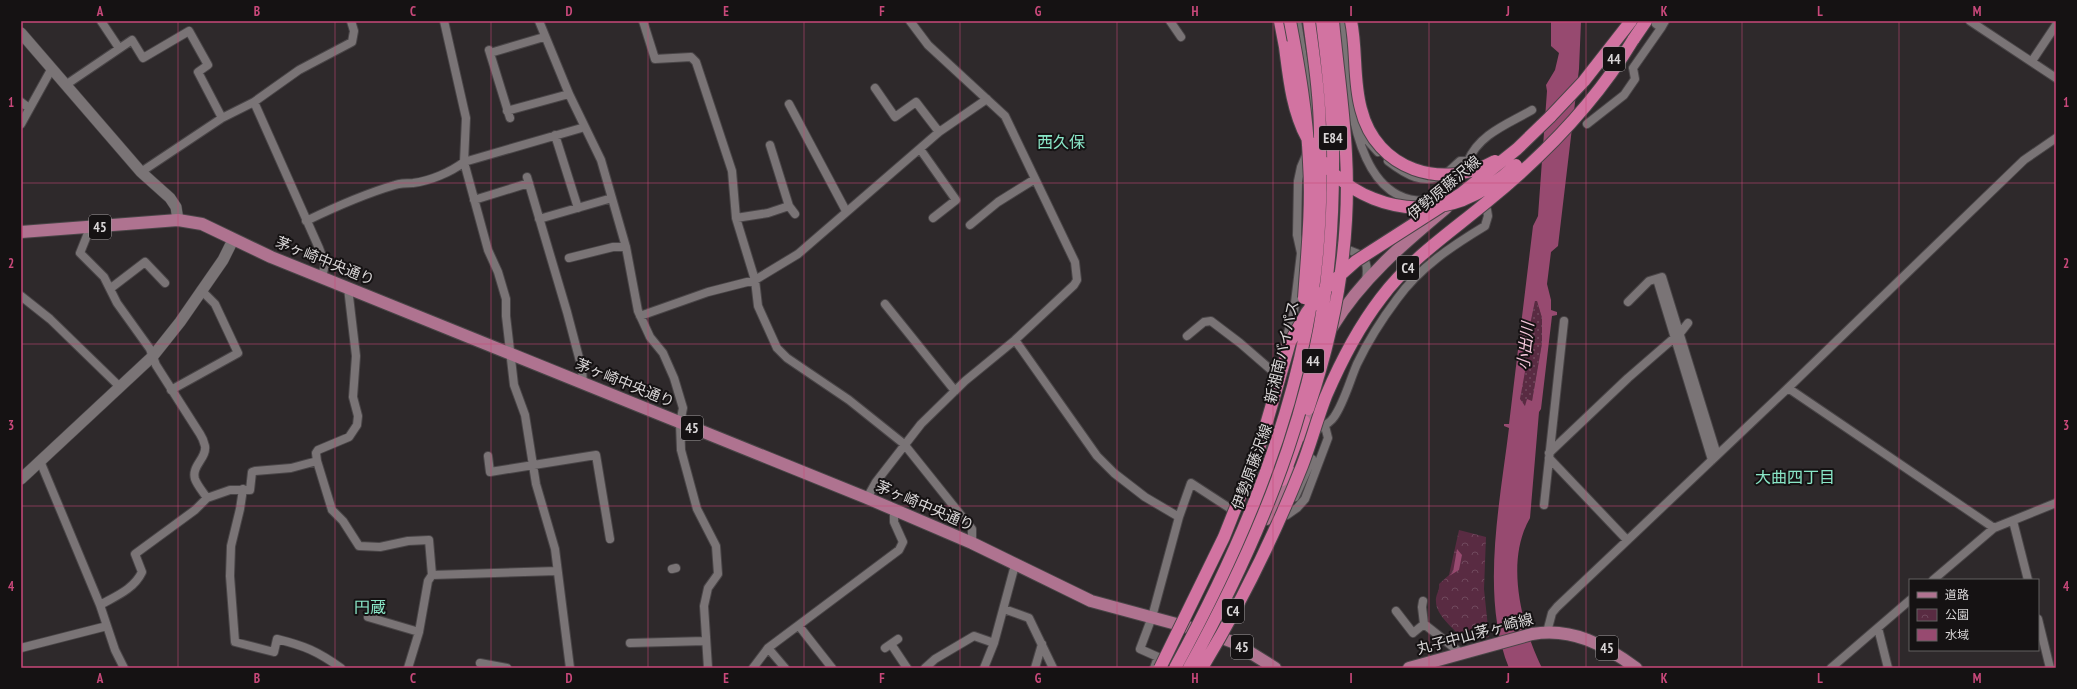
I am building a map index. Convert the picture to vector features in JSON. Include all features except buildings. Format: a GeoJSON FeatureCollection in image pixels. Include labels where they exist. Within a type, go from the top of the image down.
{"type":"FeatureCollection","features":[{"type":"Feature","properties":{"kind":"highway","name":"C4"},"geometry":{"type":"LineString","coordinates":[[1280,21],[1294,102],[1306,137],[1318,157],[1335,176],[1356,191],[1383,203],[1413,208],[1441,206],[1464,200],[1484,190],[1505,175],[1547,137],[1572,111],[1633,40],[1657,24]]}},
{"type":"Feature","properties":{"kind":"highway"},"geometry":{"type":"LineString","coordinates":[[1279,442],[1303,300],[1308,235],[1310,163],[1304,101],[1290,21]]}},
{"type":"Feature","properties":{"kind":"highway","name":"新湘南バイパス"},"geometry":{"type":"LineString","coordinates":[[1176,668],[1228,566],[1257,497],[1274,450],[1293,385],[1305,336],[1317,254],[1320,135],[1309,21]]}},
{"type":"Feature","properties":{"kind":"highway","name":"新湘南バイパス"},"geometry":{"type":"LineString","coordinates":[[1188,668],[1228,594],[1249,548],[1288,447],[1302,402],[1315,351],[1329,255],[1333,172],[1332,116],[1322,21]]}},
{"type":"Feature","properties":{"kind":"highway"},"geometry":{"type":"LineString","coordinates":[[1264,526],[1292,458],[1315,389],[1334,317],[1344,257],[1346,156],[1333,21]]}},
{"type":"Feature","properties":{"kind":"highway","name":"C4"},"geometry":{"type":"LineString","coordinates":[[1351,21],[1357,93],[1363,118],[1371,134],[1381,148],[1394,159],[1412,169],[1432,174],[1450,175],[1482,168],[1506,153],[1546,118]]}},
{"type":"Feature","properties":{"kind":"highway","name":"C4"},"geometry":{"type":"LineString","coordinates":[[1160,668],[1224,537],[1259,449],[1290,342],[1307,312],[1329,285],[1356,261],[1462,193],[1517,149],[1584,81],[1631,21]]}},
{"type":"Feature","properties":{"kind":"highway","name":"C4"},"geometry":{"type":"LineString","coordinates":[[1202,668],[1280,517],[1302,465],[1326,397],[1345,354],[1369,314],[1382,296],[1416,259],[1504,187],[1563,130],[1614,70],[1633,40]]}},
{"type":"Feature","properties":{"kind":"main road","name":"44"},"geometry":{"type":"LineString","coordinates":[[1546,118],[1590,66],[1625,21]]}},
{"type":"Feature","properties":{"kind":"main road","name":"伊勢原藤沢線"},"geometry":{"type":"LineString","coordinates":[[1176,668],[1203,631],[1235,582],[1264,526],[1340,354],[1364,314],[1395,275],[1429,243],[1501,185],[1533,155],[1586,98],[1641,21]]}},
{"type":"Feature","properties":{"kind":"main road","name":"伊勢原藤沢線"},"geometry":{"type":"LineString","coordinates":[[1188,668],[1259,500],[1299,388],[1319,348],[1345,306],[1366,280],[1402,245],[1496,165],[1546,118]]}},
{"type":"Feature","properties":{"kind":"main road","name":"茅ヶ崎中央通り"},"geometry":{"type":"LineString","coordinates":[[21,232],[90,228],[178,220],[202,224],[233,240],[348,288],[866,498],[972,543],[1091,601],[1203,631]]}},
{"type":"Feature","properties":{"kind":"main road","name":"45"},"geometry":{"type":"LineString","coordinates":[[1203,631],[1235,644],[1275,668]]}},
{"type":"Feature","properties":{"kind":"main road","name":"丸子中山茅ヶ崎線"},"geometry":{"type":"LineString","coordinates":[[1409,668],[1545,632],[1574,635],[1594,641],[1611,650],[1636,668]]}},
{"type":"Feature","properties":{"kind":"street"},"geometry":{"type":"LineString","coordinates":[[101,21],[119,48]]}},
{"type":"Feature","properties":{"kind":"street"},"geometry":{"type":"LineString","coordinates":[[141,172],[222,118],[254,102],[299,70],[352,42],[354,32],[351,21]]}},
{"type":"Feature","properties":{"kind":"street"},"geometry":{"type":"LineString","coordinates":[[444,21],[466,118],[464,162],[488,250],[503,284],[506,299],[506,316],[514,385],[524,416],[536,484],[555,548],[570,668]]}},
{"type":"Feature","properties":{"kind":"street"},"geometry":{"type":"LineString","coordinates":[[539,21],[544,37],[569,94],[601,160],[626,247],[640,316],[650,337],[663,353],[674,378],[683,408],[680,423],[681,450],[697,509],[716,546],[718,574],[708,588],[704,606],[705,641],[708,668]]}},
{"type":"Feature","properties":{"kind":"street"},"geometry":{"type":"LineString","coordinates":[[643,21],[656,59],[691,57],[696,62],[732,171],[736,218],[742,243],[755,280],[758,306],[777,348],[787,358],[849,400],[904,444],[972,529],[972,543]]}},
{"type":"Feature","properties":{"kind":"street"},"geometry":{"type":"LineString","coordinates":[[866,498],[904,444],[955,391],[1016,340],[1077,280],[1075,262],[1005,116],[928,45],[910,21]]}},
{"type":"Feature","properties":{"kind":"street"},"geometry":{"type":"LineString","coordinates":[[1170,21],[1181,37]]}},
{"type":"Feature","properties":{"kind":"street"},"geometry":{"type":"LineString","coordinates":[[1297,21],[1306,69],[1313,142],[1326,160],[1326,236],[1328,242],[1357,252],[1365,261],[1368,270],[1366,280]]}},
{"type":"Feature","properties":{"kind":"street"},"geometry":{"type":"LineString","coordinates":[[1341,21],[1346,65],[1358,137],[1365,159],[1379,180],[1389,189],[1415,200],[1429,201],[1465,192]]}},
{"type":"Feature","properties":{"kind":"street"},"geometry":{"type":"LineString","coordinates":[[1970,21],[2056,78]]}},
{"type":"Feature","properties":{"kind":"street"},"geometry":{"type":"LineString","coordinates":[[1587,124],[1624,95],[1635,79],[1633,68],[1657,24]]}},
{"type":"Feature","properties":{"kind":"street"},"geometry":{"type":"LineString","coordinates":[[2032,62],[2056,25]]}},
{"type":"Feature","properties":{"kind":"street"},"geometry":{"type":"LineString","coordinates":[[66,84],[132,40],[143,58],[189,31],[208,65],[198,72],[222,118]]}},
{"type":"Feature","properties":{"kind":"street"},"geometry":{"type":"LineString","coordinates":[[21,33],[141,172],[170,198],[176,207],[178,220]]}},
{"type":"Feature","properties":{"kind":"street"},"geometry":{"type":"LineString","coordinates":[[544,37],[490,52],[509,115],[569,94]]}},
{"type":"Feature","properties":{"kind":"street"},"geometry":{"type":"LineString","coordinates":[[1306,69],[1346,65]]}},
{"type":"Feature","properties":{"kind":"street"},"geometry":{"type":"LineString","coordinates":[[21,124],[52,68]]}},
{"type":"Feature","properties":{"kind":"street"},"geometry":{"type":"LineString","coordinates":[[875,88],[895,117],[916,102],[939,132]]}},
{"type":"Feature","properties":{"kind":"street"},"geometry":{"type":"LineString","coordinates":[[640,316],[708,292],[755,280],[798,254],[939,132],[987,98]]}},
{"type":"Feature","properties":{"kind":"street"},"geometry":{"type":"LineString","coordinates":[[21,102],[30,108]]}},
{"type":"Feature","properties":{"kind":"street"},"geometry":{"type":"LineString","coordinates":[[254,102],[325,264],[322,277]]}},
{"type":"Feature","properties":{"kind":"street"},"geometry":{"type":"LineString","coordinates":[[790,104],[846,211]]}},
{"type":"Feature","properties":{"kind":"street"},"geometry":{"type":"LineString","coordinates":[[1353,112],[1367,140],[1379,152],[1409,176],[1427,180],[1447,173],[1460,161],[1471,163],[1478,144],[1492,132],[1520,121],[1532,110]]}},
{"type":"Feature","properties":{"kind":"street"},"geometry":{"type":"LineString","coordinates":[[306,221],[377,190],[397,184],[414,183],[442,174],[464,162],[585,127]]}},
{"type":"Feature","properties":{"kind":"street"},"geometry":{"type":"LineString","coordinates":[[555,135],[578,208]]}},
{"type":"Feature","properties":{"kind":"street"},"geometry":{"type":"LineString","coordinates":[[1545,632],[1552,613],[1557,607],[1788,388],[2024,160],[2056,138]]}},
{"type":"Feature","properties":{"kind":"street"},"geometry":{"type":"LineString","coordinates":[[1241,543],[1225,534],[1260,441],[1294,311],[1301,253],[1297,235],[1298,181],[1301,167],[1313,142]]}},
{"type":"Feature","properties":{"kind":"street"},"geometry":{"type":"LineString","coordinates":[[770,145],[789,206],[795,214]]}},
{"type":"Feature","properties":{"kind":"street"},"geometry":{"type":"LineString","coordinates":[[920,149],[956,200],[933,218]]}},
{"type":"Feature","properties":{"kind":"street"},"geometry":{"type":"LineString","coordinates":[[970,225],[998,202],[1035,179]]}},
{"type":"Feature","properties":{"kind":"street"},"geometry":{"type":"LineString","coordinates":[[474,200],[528,180],[580,362],[583,384]]}},
{"type":"Feature","properties":{"kind":"street"},"geometry":{"type":"LineString","coordinates":[[539,219],[612,198]]}},
{"type":"Feature","properties":{"kind":"street"},"geometry":{"type":"LineString","coordinates":[[736,218],[768,213],[789,206]]}},
{"type":"Feature","properties":{"kind":"street"},"geometry":{"type":"LineString","coordinates":[[1304,435],[1325,426],[1334,418],[1358,362],[1380,323],[1398,298],[1420,272],[1454,245],[1485,226],[1488,216],[1487,210]]}},
{"type":"Feature","properties":{"kind":"street"},"geometry":{"type":"LineString","coordinates":[[90,228],[80,253],[104,276],[117,302],[150,349],[172,390],[200,434],[205,445],[205,451],[195,468],[194,474],[195,479],[207,498]]}},
{"type":"Feature","properties":{"kind":"street"},"geometry":{"type":"LineString","coordinates":[[21,479],[153,356],[223,260],[233,240]]}},
{"type":"Feature","properties":{"kind":"street"},"geometry":{"type":"LineString","coordinates":[[1420,272],[1429,243]]}},
{"type":"Feature","properties":{"kind":"street"},"geometry":{"type":"LineString","coordinates":[[569,258],[613,247],[626,247]]}},
{"type":"Feature","properties":{"kind":"street"},"geometry":{"type":"LineString","coordinates":[[111,288],[145,262],[165,283]]}},
{"type":"Feature","properties":{"kind":"street"},"geometry":{"type":"LineString","coordinates":[[1628,302],[1649,281],[1662,277],[1677,335],[1714,458]]}},
{"type":"Feature","properties":{"kind":"street"},"geometry":{"type":"LineString","coordinates":[[348,288],[356,356],[353,397],[358,416],[357,425],[349,437],[318,450],[316,453],[317,460],[332,510],[343,521],[359,546],[380,547],[408,541],[429,540],[432,575],[428,581],[419,632],[408,668]]}},
{"type":"Feature","properties":{"kind":"street"},"geometry":{"type":"LineString","coordinates":[[172,390],[238,353],[215,304],[202,290]]}},
{"type":"Feature","properties":{"kind":"street"},"geometry":{"type":"LineString","coordinates":[[21,296],[50,319],[120,387]]}},
{"type":"Feature","properties":{"kind":"street"},"geometry":{"type":"LineString","coordinates":[[885,304],[955,391]]}},
{"type":"Feature","properties":{"kind":"street"},"geometry":{"type":"LineString","coordinates":[[1187,336],[1204,322],[1211,321],[1240,343],[1277,375]]}},
{"type":"Feature","properties":{"kind":"street"},"geometry":{"type":"LineString","coordinates":[[1544,505],[1564,321]]}},
{"type":"Feature","properties":{"kind":"street"},"geometry":{"type":"LineString","coordinates":[[1549,456],[1688,323]]}},
{"type":"Feature","properties":{"kind":"street"},"geometry":{"type":"LineString","coordinates":[[1016,340],[1096,456],[1114,473],[1145,497],[1179,518]]}},
{"type":"Feature","properties":{"kind":"street"},"geometry":{"type":"LineString","coordinates":[[1788,388],[1994,528]]}},
{"type":"Feature","properties":{"kind":"street"},"geometry":{"type":"LineString","coordinates":[[1287,515],[1305,499],[1328,438],[1325,426]]}},
{"type":"Feature","properties":{"kind":"street"},"geometry":{"type":"LineString","coordinates":[[488,456],[490,472],[596,455],[610,539]]}},
{"type":"Feature","properties":{"kind":"street"},"geometry":{"type":"LineString","coordinates":[[1549,456],[1627,540]]}},
{"type":"Feature","properties":{"kind":"street"},"geometry":{"type":"LineString","coordinates":[[1243,601],[1287,515],[1309,468],[1312,459],[1310,458]]}},
{"type":"Feature","properties":{"kind":"street"},"geometry":{"type":"LineString","coordinates":[[100,605],[134,585],[142,572],[135,554],[195,510],[207,498],[221,492],[243,489],[250,490],[252,472],[291,468],[317,460]]}},
{"type":"Feature","properties":{"kind":"street"},"geometry":{"type":"LineString","coordinates":[[40,461],[100,605],[115,650],[124,668]]}},
{"type":"Feature","properties":{"kind":"street"},"geometry":{"type":"LineString","coordinates":[[1154,668],[1158,657],[1140,649],[1152,617],[1179,518],[1191,483],[1234,511]]}},
{"type":"Feature","properties":{"kind":"street"},"geometry":{"type":"LineString","coordinates":[[243,489],[231,546],[230,576],[235,642],[274,652],[277,639],[313,649],[341,668]]}},
{"type":"Feature","properties":{"kind":"street"},"geometry":{"type":"LineString","coordinates":[[1934,579],[1994,528],[2056,504]]}},
{"type":"Feature","properties":{"kind":"street"},"geometry":{"type":"LineString","coordinates":[[753,668],[768,648],[799,626],[851,584],[899,550],[902,546],[902,538],[894,522],[894,510]]}},
{"type":"Feature","properties":{"kind":"street"},"geometry":{"type":"LineString","coordinates":[[2013,521],[2028,579]]}},
{"type":"Feature","properties":{"kind":"street"},"geometry":{"type":"LineString","coordinates":[[984,668],[994,643],[1015,565]]}},
{"type":"Feature","properties":{"kind":"street"},"geometry":{"type":"LineString","coordinates":[[432,575],[557,571]]}},
{"type":"Feature","properties":{"kind":"street"},"geometry":{"type":"LineString","coordinates":[[1235,582],[1249,590]]}},
{"type":"Feature","properties":{"kind":"street"},"geometry":{"type":"LineString","coordinates":[[1423,601],[1422,607],[1424,624],[1462,654]]}},
{"type":"Feature","properties":{"kind":"street"},"geometry":{"type":"LineString","coordinates":[[1831,668],[1909,601]]}},
{"type":"Feature","properties":{"kind":"street"},"geometry":{"type":"LineString","coordinates":[[1004,609],[1029,618],[1052,668]]}},
{"type":"Feature","properties":{"kind":"street"},"geometry":{"type":"LineString","coordinates":[[1396,611],[1413,633],[1424,624]]}},
{"type":"Feature","properties":{"kind":"street"},"geometry":{"type":"LineString","coordinates":[[1402,619],[1408,613]]}},
{"type":"Feature","properties":{"kind":"street"},"geometry":{"type":"LineString","coordinates":[[368,617],[419,632]]}},
{"type":"Feature","properties":{"kind":"street"},"geometry":{"type":"LineString","coordinates":[[2039,624],[2050,668]]}},
{"type":"Feature","properties":{"kind":"street"},"geometry":{"type":"LineString","coordinates":[[21,648],[107,626]]}},
{"type":"Feature","properties":{"kind":"street"},"geometry":{"type":"LineString","coordinates":[[799,626],[832,668]]}},
{"type":"Feature","properties":{"kind":"street"},"geometry":{"type":"LineString","coordinates":[[1878,628],[1888,668]]}},
{"type":"Feature","properties":{"kind":"street"},"geometry":{"type":"LineString","coordinates":[[925,668],[935,659],[974,636],[994,643]]}},
{"type":"Feature","properties":{"kind":"street"},"geometry":{"type":"LineString","coordinates":[[898,639],[888,646],[906,668]]}},
{"type":"Feature","properties":{"kind":"street"},"geometry":{"type":"LineString","coordinates":[[630,643],[705,641]]}},
{"type":"Feature","properties":{"kind":"street"},"geometry":{"type":"LineString","coordinates":[[1035,668],[1042,644]]}},
{"type":"Feature","properties":{"kind":"street"},"geometry":{"type":"LineString","coordinates":[[768,648],[785,668]]}},
{"type":"Feature","properties":{"kind":"street"},"geometry":{"type":"LineString","coordinates":[[480,663],[507,668]]}},
{"type":"Feature","properties":{"kind":"green space"},"geometry":{"type":"Polygon","coordinates":[[[1535,301],[1537,301],[1542,318],[1542,343],[1532,401],[1525,406],[1520,400],[1524,346],[1527,340],[1535,301]]]}},
{"type":"Feature","properties":{"kind":"green space"},"geometry":{"type":"Polygon","coordinates":[[[1459,530],[1486,537],[1484,589],[1489,637],[1468,643],[1443,618],[1436,602],[1439,584],[1449,575],[1459,530]]]}},
{"type":"Feature","properties":{"kind":"water"},"geometry":{"type":"Polygon","coordinates":[[[1551,21],[1581,21],[1579,69],[1558,246],[1551,252],[1547,284],[1551,300],[1551,310],[1557,312],[1557,315],[1552,316],[1541,409],[1539,412],[1530,518],[1522,535],[1518,554],[1517,573],[1522,613],[1534,651],[1542,668],[1509,668],[1500,640],[1496,611],[1494,580],[1497,518],[1509,428],[1504,426],[1504,424],[1509,424],[1533,226],[1538,216],[1547,91],[1546,85],[1555,70],[1559,53],[1551,46],[1551,21]],[[1535,301],[1527,340],[1524,346],[1526,366],[1520,399],[1525,406],[1527,399],[1532,401],[1542,343],[1542,318],[1537,301],[1535,301]]]}},
{"type":"Feature","properties":{"kind":"water"},"geometry":{"type":"Polygon","coordinates":[[[1457,549],[1462,555],[1459,570],[1449,576],[1453,572],[1457,549]]]}},
{"type":"Feature","properties":{"kind":"tunnel"},"geometry":{"type":"LineString","coordinates":[[1261,442],[1309,458]]}},
{"type":"Feature","properties":{"kind":"district","name":"西久保"},"geometry":{"type":"Point","coordinates":[1061,142]}},
{"type":"Feature","properties":{"kind":"district","name":"大曲四丁目"},"geometry":{"type":"Point","coordinates":[1795,477]}},
{"type":"Feature","properties":{"kind":"district","name":"円蔵"},"geometry":{"type":"Point","coordinates":[370,607]}},
{"type":"Feature","properties":{"kind":"water label","name":"小出川"},"geometry":{"type":"Point","coordinates":[1525,346]}}]}
